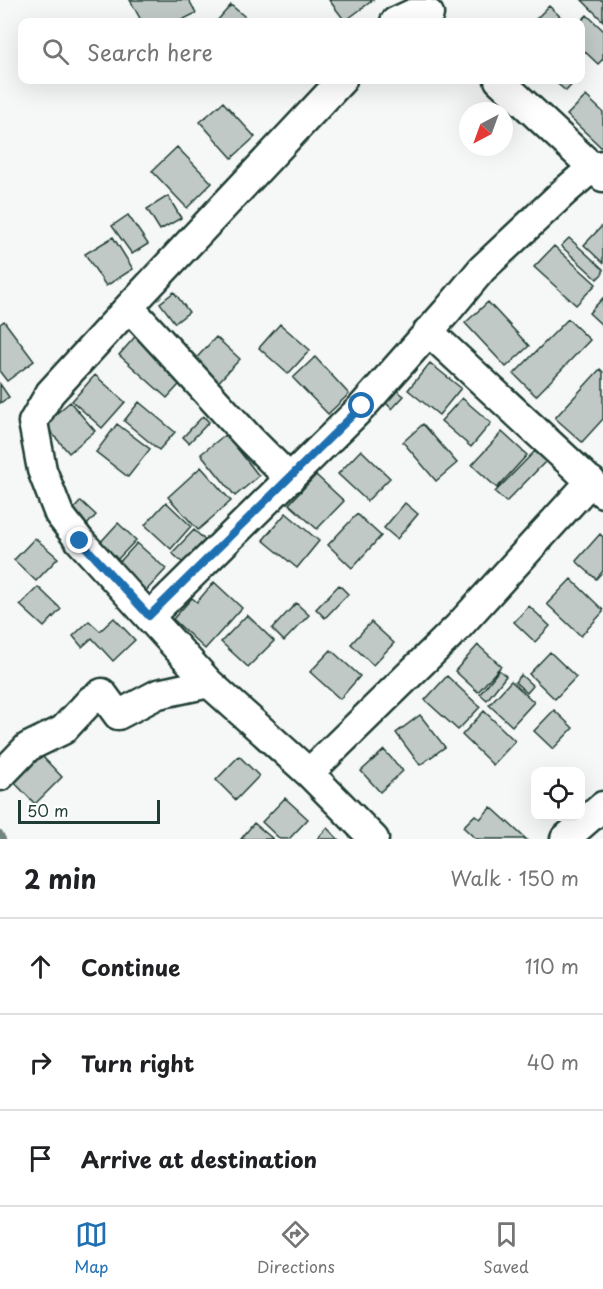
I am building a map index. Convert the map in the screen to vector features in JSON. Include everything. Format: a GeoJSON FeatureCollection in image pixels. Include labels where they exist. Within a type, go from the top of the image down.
{"type":"FeatureCollection","features":[{"type":"Feature","properties":{"kind":"street"},"geometry":{"type":"LineString","coordinates":[[404,18],[412,14],[428,12]]}},
{"type":"Feature","properties":{"kind":"street"},"geometry":{"type":"LineString","coordinates":[[338,84],[50,393],[33,422],[42,470],[59,514],[80,541],[209,683],[309,773],[374,839]]}},
{"type":"Feature","properties":{"kind":"street"},"geometry":{"type":"LineString","coordinates":[[149,616],[362,406],[482,269],[537,217],[600,170],[503,84]]}},
{"type":"Feature","properties":{"kind":"street"},"geometry":{"type":"LineString","coordinates":[[129,307],[250,439],[290,478]]}},
{"type":"Feature","properties":{"kind":"street"},"geometry":{"type":"LineString","coordinates":[[309,773],[597,487],[428,331]]}},
{"type":"Feature","properties":{"kind":"street"},"geometry":{"type":"LineString","coordinates":[[0,776],[28,747],[63,730],[91,700],[102,693],[118,715],[158,694],[209,683]]}},
{"type":"Feature","properties":{"kind":"street"},"geometry":{"type":"LineString","coordinates":[[565,839],[603,806]]}},
{"type":"Feature","properties":{"kind":"building"},"geometry":{"type":"Polygon","coordinates":[[[130,0],[189,0],[196,13],[186,18],[140,18],[130,0]]]}},
{"type":"Feature","properties":{"kind":"building"},"geometry":{"type":"Polygon","coordinates":[[[329,0],[373,0],[349,18],[343,18],[329,0]]]}},
{"type":"Feature","properties":{"kind":"building"},"geometry":{"type":"Polygon","coordinates":[[[582,0],[603,0],[603,21],[582,0]]]}},
{"type":"Feature","properties":{"kind":"building"},"geometry":{"type":"Polygon","coordinates":[[[231,5],[246,18],[220,18],[231,5]]]}},
{"type":"Feature","properties":{"kind":"building"},"geometry":{"type":"Polygon","coordinates":[[[549,6],[562,18],[537,18],[549,6]]]}},
{"type":"Feature","properties":{"kind":"building"},"geometry":{"type":"Polygon","coordinates":[[[587,15],[603,30],[603,59],[598,64],[585,52],[584,18],[587,15]]]}},
{"type":"Feature","properties":{"kind":"building"},"geometry":{"type":"Polygon","coordinates":[[[558,84],[572,84],[566,91],[558,84]]]}},
{"type":"Feature","properties":{"kind":"building"},"geometry":{"type":"Polygon","coordinates":[[[586,96],[603,112],[603,149],[567,115],[586,96]]]}},
{"type":"Feature","properties":{"kind":"building"},"geometry":{"type":"Polygon","coordinates":[[[223,102],[255,137],[232,158],[200,122],[223,102]]]}},
{"type":"Feature","properties":{"kind":"building"},"geometry":{"type":"Polygon","coordinates":[[[177,147],[212,183],[187,208],[152,171],[177,147]]]}},
{"type":"Feature","properties":{"kind":"building"},"geometry":{"type":"Polygon","coordinates":[[[168,196],[181,218],[160,230],[147,209],[168,196]]]}},
{"type":"Feature","properties":{"kind":"building"},"geometry":{"type":"Polygon","coordinates":[[[128,215],[148,244],[132,254],[112,226],[128,215]]]}},
{"type":"Feature","properties":{"kind":"building"},"geometry":{"type":"Polygon","coordinates":[[[603,225],[603,263],[584,245],[603,225]]]}},
{"type":"Feature","properties":{"kind":"building"},"geometry":{"type":"Polygon","coordinates":[[[113,237],[133,269],[106,286],[85,254],[113,237]]]}},
{"type":"Feature","properties":{"kind":"building"},"geometry":{"type":"Polygon","coordinates":[[[569,238],[603,269],[603,273],[597,279],[561,246],[569,238]]]}},
{"type":"Feature","properties":{"kind":"building"},"geometry":{"type":"Polygon","coordinates":[[[554,246],[596,284],[576,305],[534,267],[554,246]]]}},
{"type":"Feature","properties":{"kind":"building"},"geometry":{"type":"Polygon","coordinates":[[[174,292],[189,312],[175,323],[160,303],[174,292]]]}},
{"type":"Feature","properties":{"kind":"building"},"geometry":{"type":"Polygon","coordinates":[[[603,298],[603,326],[589,313],[603,298]]]}},
{"type":"Feature","properties":{"kind":"building"},"geometry":{"type":"Polygon","coordinates":[[[488,302],[529,346],[506,367],[465,323],[488,302]]]}},
{"type":"Feature","properties":{"kind":"building"},"geometry":{"type":"Polygon","coordinates":[[[568,319],[590,340],[536,396],[514,374],[568,319]]]}},
{"type":"Feature","properties":{"kind":"building"},"geometry":{"type":"Polygon","coordinates":[[[4,321],[34,361],[7,381],[0,372],[0,324],[4,321]]]}},
{"type":"Feature","properties":{"kind":"building"},"geometry":{"type":"Polygon","coordinates":[[[280,324],[310,350],[288,374],[259,348],[280,324]]]}},
{"type":"Feature","properties":{"kind":"building"},"geometry":{"type":"Polygon","coordinates":[[[140,331],[188,375],[167,398],[119,355],[140,331]]]}},
{"type":"Feature","properties":{"kind":"building"},"geometry":{"type":"Polygon","coordinates":[[[216,337],[240,359],[211,390],[187,368],[216,337]]]}},
{"type":"Feature","properties":{"kind":"building"},"geometry":{"type":"Polygon","coordinates":[[[315,357],[349,394],[328,414],[293,378],[315,357]]]}},
{"type":"Feature","properties":{"kind":"building"},"geometry":{"type":"Polygon","coordinates":[[[430,363],[461,388],[439,415],[408,390],[430,363]]]}},
{"type":"Feature","properties":{"kind":"building"},"geometry":{"type":"Polygon","coordinates":[[[600,369],[603,372],[603,419],[582,442],[555,418],[600,369]]]}},
{"type":"Feature","properties":{"kind":"building"},"geometry":{"type":"Polygon","coordinates":[[[95,375],[125,402],[102,428],[72,401],[95,375]]]}},
{"type":"Feature","properties":{"kind":"building"},"geometry":{"type":"Polygon","coordinates":[[[0,384],[9,397],[0,403],[0,384]]]}},
{"type":"Feature","properties":{"kind":"building"},"geometry":{"type":"Polygon","coordinates":[[[395,389],[404,396],[392,409],[384,401],[395,389]]]}},
{"type":"Feature","properties":{"kind":"building"},"geometry":{"type":"Polygon","coordinates":[[[462,398],[491,423],[471,447],[441,421],[462,398]]]}},
{"type":"Feature","properties":{"kind":"building"},"geometry":{"type":"Polygon","coordinates":[[[70,402],[95,431],[69,453],[44,424],[70,402]]]}},
{"type":"Feature","properties":{"kind":"building"},"geometry":{"type":"Polygon","coordinates":[[[139,402],[175,432],[159,450],[124,421],[139,402]]]}},
{"type":"Feature","properties":{"kind":"building"},"geometry":{"type":"Polygon","coordinates":[[[203,416],[209,422],[189,443],[183,437],[203,416]]]}},
{"type":"Feature","properties":{"kind":"building"},"geometry":{"type":"Polygon","coordinates":[[[117,424],[150,449],[128,477],[96,452],[117,424]]]}},
{"type":"Feature","properties":{"kind":"building"},"geometry":{"type":"Polygon","coordinates":[[[423,424],[457,463],[436,481],[403,442],[423,424]]]}},
{"type":"Feature","properties":{"kind":"building"},"geometry":{"type":"Polygon","coordinates":[[[502,432],[527,455],[497,488],[472,465],[502,432]]]}},
{"type":"Feature","properties":{"kind":"building"},"geometry":{"type":"Polygon","coordinates":[[[226,434],[259,476],[235,496],[201,454],[226,434]]]}},
{"type":"Feature","properties":{"kind":"building"},"geometry":{"type":"Polygon","coordinates":[[[361,450],[390,478],[367,501],[338,474],[361,450]]]}},
{"type":"Feature","properties":{"kind":"building"},"geometry":{"type":"Polygon","coordinates":[[[535,451],[546,461],[506,502],[495,492],[535,451]]]}},
{"type":"Feature","properties":{"kind":"building"},"geometry":{"type":"Polygon","coordinates":[[[201,467],[231,501],[198,530],[168,497],[201,467]]]}},
{"type":"Feature","properties":{"kind":"building"},"geometry":{"type":"Polygon","coordinates":[[[316,475],[344,501],[317,529],[289,504],[316,475]]]}},
{"type":"Feature","properties":{"kind":"building"},"geometry":{"type":"Polygon","coordinates":[[[81,501],[96,515],[85,527],[70,513],[81,501]]]}},
{"type":"Feature","properties":{"kind":"building"},"geometry":{"type":"Polygon","coordinates":[[[166,502],[191,526],[171,549],[145,525],[166,502]]]}},
{"type":"Feature","properties":{"kind":"building"},"geometry":{"type":"Polygon","coordinates":[[[405,503],[418,514],[397,539],[384,528],[405,503]]]}},
{"type":"Feature","properties":{"kind":"building"},"geometry":{"type":"Polygon","coordinates":[[[286,513],[319,541],[297,568],[263,540],[286,513]]]}},
{"type":"Feature","properties":{"kind":"building"},"geometry":{"type":"Polygon","coordinates":[[[357,514],[381,536],[352,568],[328,545],[357,514]]]}},
{"type":"Feature","properties":{"kind":"building"},"geometry":{"type":"Polygon","coordinates":[[[118,523],[136,540],[116,561],[98,545],[118,523]]]}},
{"type":"Feature","properties":{"kind":"building"},"geometry":{"type":"Polygon","coordinates":[[[194,530],[205,540],[184,564],[172,553],[194,530]]]}},
{"type":"Feature","properties":{"kind":"building"},"geometry":{"type":"Polygon","coordinates":[[[600,534],[603,537],[603,571],[596,579],[576,561],[600,534]]]}},
{"type":"Feature","properties":{"kind":"building"},"geometry":{"type":"Polygon","coordinates":[[[35,538],[58,558],[36,581],[14,560],[35,538]]]}},
{"type":"Feature","properties":{"kind":"building"},"geometry":{"type":"Polygon","coordinates":[[[137,543],[166,569],[144,593],[115,567],[137,543]]]}},
{"type":"Feature","properties":{"kind":"building"},"geometry":{"type":"Polygon","coordinates":[[[571,579],[603,610],[581,636],[547,604],[571,579]]]}},
{"type":"Feature","properties":{"kind":"building"},"geometry":{"type":"Polygon","coordinates":[[[214,582],[242,608],[205,649],[173,619],[192,598],[197,602],[214,582]]]}},
{"type":"Feature","properties":{"kind":"building"},"geometry":{"type":"Polygon","coordinates":[[[339,585],[348,594],[325,618],[316,609],[339,585]]]}},
{"type":"Feature","properties":{"kind":"building"},"geometry":{"type":"Polygon","coordinates":[[[38,587],[61,609],[44,627],[20,605],[38,587]]]}},
{"type":"Feature","properties":{"kind":"building"},"geometry":{"type":"Polygon","coordinates":[[[296,603],[309,615],[284,641],[272,629],[296,603]]]}},
{"type":"Feature","properties":{"kind":"building"},"geometry":{"type":"Polygon","coordinates":[[[529,606],[550,626],[535,642],[514,622],[529,606]]]}},
{"type":"Feature","properties":{"kind":"building"},"geometry":{"type":"Polygon","coordinates":[[[247,615],[274,641],[248,667],[221,642],[247,615]]]}},
{"type":"Feature","properties":{"kind":"building"},"geometry":{"type":"Polygon","coordinates":[[[114,618],[135,640],[113,661],[92,638],[82,647],[73,636],[89,621],[100,631],[114,618]]]}},
{"type":"Feature","properties":{"kind":"building"},"geometry":{"type":"Polygon","coordinates":[[[371,622],[394,643],[373,665],[351,644],[371,622]]]}},
{"type":"Feature","properties":{"kind":"building"},"geometry":{"type":"Polygon","coordinates":[[[478,645],[501,666],[478,692],[455,671],[478,645]]]}},
{"type":"Feature","properties":{"kind":"building"},"geometry":{"type":"Polygon","coordinates":[[[331,650],[360,676],[340,699],[310,672],[331,650]]]}},
{"type":"Feature","properties":{"kind":"building"},"geometry":{"type":"Polygon","coordinates":[[[550,652],[576,677],[555,699],[529,674],[550,652]]]}},
{"type":"Feature","properties":{"kind":"building"},"geometry":{"type":"Polygon","coordinates":[[[499,670],[506,676],[487,700],[480,694],[499,670]]]}},
{"type":"Feature","properties":{"kind":"building"},"geometry":{"type":"Polygon","coordinates":[[[521,675],[533,686],[527,693],[515,682],[521,675]]]}},
{"type":"Feature","properties":{"kind":"building"},"geometry":{"type":"Polygon","coordinates":[[[447,676],[480,707],[458,730],[425,700],[447,676]]]}},
{"type":"Feature","properties":{"kind":"building"},"geometry":{"type":"Polygon","coordinates":[[[511,681],[534,702],[512,726],[489,705],[511,681]]]}},
{"type":"Feature","properties":{"kind":"building"},"geometry":{"type":"Polygon","coordinates":[[[554,710],[573,728],[553,749],[534,731],[554,710]]]}},
{"type":"Feature","properties":{"kind":"building"},"geometry":{"type":"Polygon","coordinates":[[[484,711],[515,741],[493,765],[462,735],[484,711]]]}},
{"type":"Feature","properties":{"kind":"building"},"geometry":{"type":"Polygon","coordinates":[[[420,715],[445,747],[420,765],[396,733],[420,715]]]}},
{"type":"Feature","properties":{"kind":"building"},"geometry":{"type":"Polygon","coordinates":[[[384,750],[403,771],[380,792],[361,771],[384,750]]]}},
{"type":"Feature","properties":{"kind":"building"},"geometry":{"type":"Polygon","coordinates":[[[41,755],[62,777],[35,804],[13,781],[41,755]]]}},
{"type":"Feature","properties":{"kind":"building"},"geometry":{"type":"Polygon","coordinates":[[[239,756],[259,776],[236,800],[216,780],[239,756]]]}},
{"type":"Feature","properties":{"kind":"building"},"geometry":{"type":"Polygon","coordinates":[[[285,798],[308,819],[289,839],[280,839],[262,822],[285,798]]]}},
{"type":"Feature","properties":{"kind":"building"},"geometry":{"type":"Polygon","coordinates":[[[491,807],[526,839],[476,839],[463,827],[475,815],[480,819],[491,807]]]}},
{"type":"Feature","properties":{"kind":"building"},"geometry":{"type":"Polygon","coordinates":[[[254,823],[273,839],[241,839],[254,823]]]}},
{"type":"Feature","properties":{"kind":"building"},"geometry":{"type":"Polygon","coordinates":[[[327,828],[338,839],[317,839],[327,828]]]}},
{"type":"Feature","properties":{"kind":"waterway"},"geometry":{"type":"LineString","coordinates":[[0,833],[3,839]]}},
{"type":"Feature","properties":{"kind":"route"},"geometry":{"type":"LineString","coordinates":[[80,541],[149,616],[362,406]]}}]}
